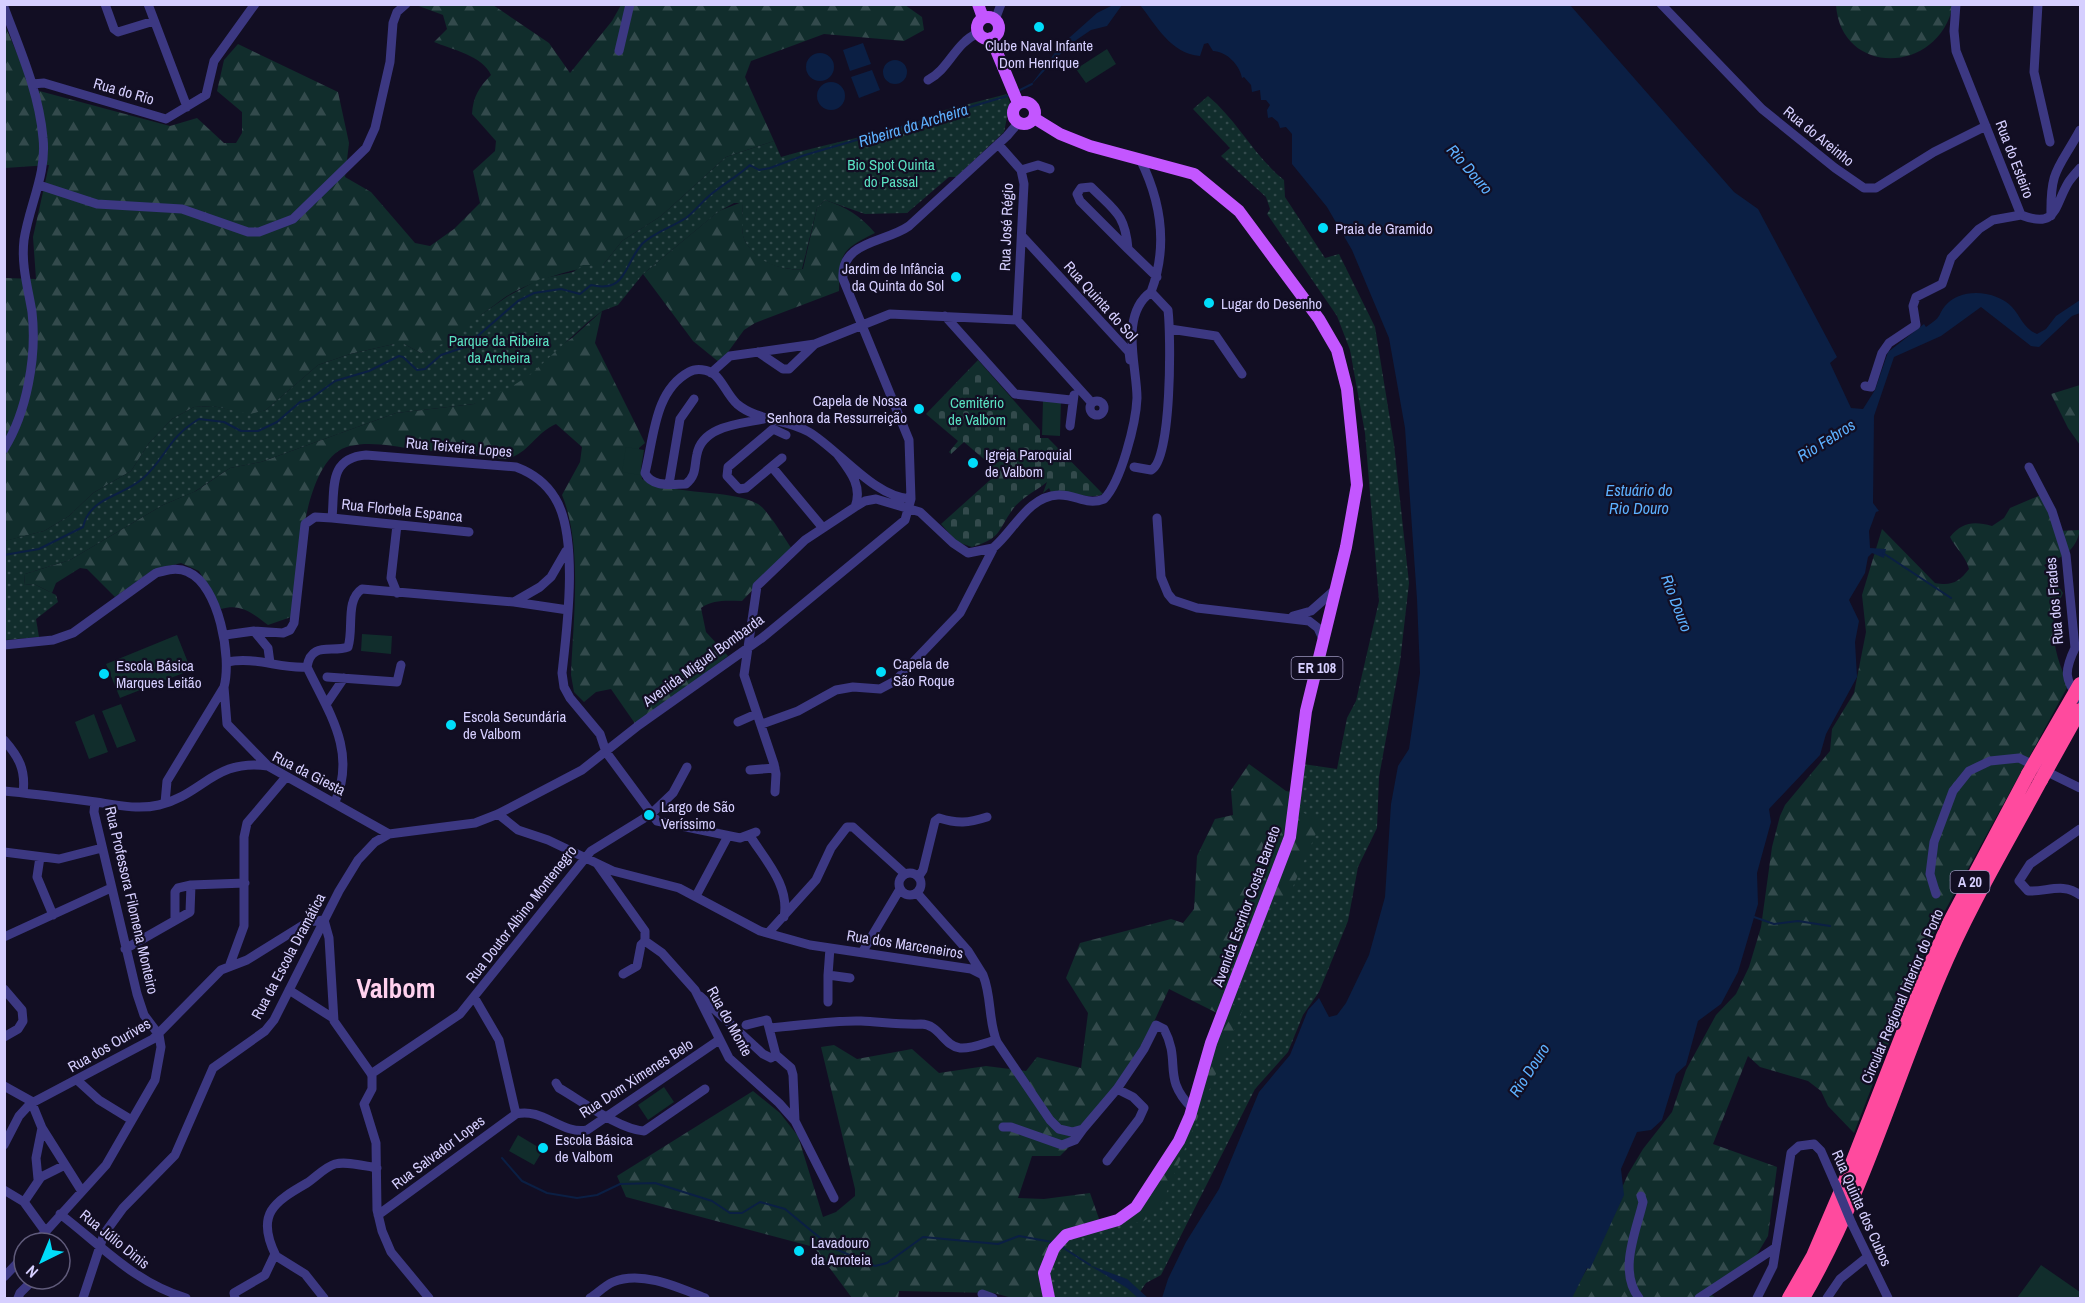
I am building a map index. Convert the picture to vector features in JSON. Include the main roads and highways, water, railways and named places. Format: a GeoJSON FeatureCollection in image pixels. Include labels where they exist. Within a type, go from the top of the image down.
{"type":"FeatureCollection","features":[{"type":"Feature","properties":{"kind":"highway","name":"Circular Regional Interior do Porto"},"geometry":{"type":"LineString","coordinates":[[2035,777],[2080,684]]}},
{"type":"Feature","properties":{"kind":"highway","name":"Circular Regional Interior do Porto"},"geometry":{"type":"LineString","coordinates":[[1789,1299],[1813,1256],[1892,1078],[1950,921],[2035,777],[2080,710]]}},
{"type":"Feature","properties":{"kind":"highway","name":"Circular Regional Interior do Porto"},"geometry":{"type":"LineString","coordinates":[[1803,1299],[1823,1264],[1857,1189],[1892,1078]]}},
{"type":"Feature","properties":{"kind":"main road"},"geometry":{"type":"LineString","coordinates":[[978,4],[999,29],[992,38],[984,38],[978,33],[976,26],[989,19]]}},
{"type":"Feature","properties":{"kind":"main road","name":"ER 108"},"geometry":{"type":"LineString","coordinates":[[992,38],[1016,96],[1013,111],[1019,122],[1028,123],[1034,118],[1033,105],[1016,96]]}},
{"type":"Feature","properties":{"kind":"main road","name":"Avenida Escritor Costa Barreto"},"geometry":{"type":"LineString","coordinates":[[1034,118],[1060,134],[1194,174],[1239,211],[1319,319],[1337,350],[1347,389],[1358,484],[1336,589],[1306,711],[1290,837],[1211,1043],[1192,1108],[1179,1141],[1136,1207],[1118,1220],[1066,1235],[1054,1248],[1044,1273],[1049,1299]]}},
{"type":"Feature","properties":{"kind":"water"},"geometry":{"type":"Polygon","coordinates":[[[1113,5],[1122,5],[1107,26],[1091,30],[1069,45],[1030,86],[1060,46],[1097,13],[1113,5]]]}},
{"type":"Feature","properties":{"kind":"water","name":"Estuário do Rio Douro"},"geometry":{"type":"Polygon","coordinates":[[[1140,5],[1570,5],[1734,192],[1758,209],[1837,357],[1830,363],[1851,408],[1863,409],[1875,390],[1888,352],[1924,324],[1926,327],[1935,320],[1945,306],[1960,296],[1978,293],[1997,297],[2012,307],[2026,326],[2037,334],[2046,329],[2056,316],[2080,300],[2080,313],[2072,316],[2039,347],[2031,346],[1981,307],[1941,336],[1894,357],[1874,416],[1873,503],[1879,511],[1876,512],[1869,531],[1870,548],[1886,549],[1884,558],[1872,553],[1868,557],[1865,573],[1849,600],[1859,621],[1855,642],[1857,677],[1826,734],[1820,755],[1769,809],[1771,822],[1757,873],[1758,904],[1738,972],[1721,1004],[1698,1021],[1686,1065],[1676,1074],[1662,1120],[1651,1130],[1637,1132],[1621,1169],[1624,1195],[1590,1269],[1587,1268],[1572,1298],[1162,1298],[1168,1279],[1186,1242],[1219,1189],[1259,1092],[1290,1055],[1308,1010],[1319,998],[1329,1017],[1337,1015],[1346,1003],[1369,955],[1385,897],[1391,804],[1398,766],[1409,749],[1420,673],[1405,428],[1389,338],[1352,250],[1327,207],[1292,164],[1292,134],[1286,127],[1280,128],[1278,122],[1272,117],[1268,118],[1267,110],[1270,105],[1266,100],[1261,100],[1260,90],[1252,92],[1251,85],[1244,77],[1242,78],[1235,64],[1223,53],[1213,51],[1208,43],[1204,44],[1200,56],[1190,54],[1172,44],[1140,5]]]}},
{"type":"Feature","properties":{"kind":"water"},"geometry":{"type":"Polygon","coordinates":[[[863,43],[871,64],[850,71],[843,50],[863,43]]]}},
{"type":"Feature","properties":{"kind":"water"},"geometry":{"type":"Polygon","coordinates":[[[820,53],[830,57],[834,67],[830,77],[820,81],[810,77],[806,67],[810,57],[820,53]]]}},
{"type":"Feature","properties":{"kind":"water"},"geometry":{"type":"Polygon","coordinates":[[[895,60],[904,63],[907,72],[904,81],[895,84],[886,81],[883,72],[886,63],[895,60]]]}},
{"type":"Feature","properties":{"kind":"water"},"geometry":{"type":"Polygon","coordinates":[[[872,70],[880,90],[859,98],[851,77],[872,70]]]}},
{"type":"Feature","properties":{"kind":"water"},"geometry":{"type":"Polygon","coordinates":[[[831,82],[841,86],[845,96],[841,106],[831,110],[821,106],[817,96],[821,86],[831,82]]]}},
{"type":"Feature","properties":{"kind":"water"},"geometry":{"type":"Polygon","coordinates":[[[1089,1265],[1127,1279],[1148,1298],[1138,1298],[1127,1288],[1089,1265]]]}},
{"type":"Feature","properties":{"kind":"waterway","name":"Ribeira da Archeira"},"geometry":{"type":"LineString","coordinates":[[1018,91],[1032,84]]}},
{"type":"Feature","properties":{"kind":"waterway","name":"Ribeira da Archeira"},"geometry":{"type":"LineString","coordinates":[[4,555],[39,549],[83,527],[92,509],[142,479],[180,434],[199,419],[224,422],[241,431],[258,431],[277,422],[300,402],[309,400],[335,381],[369,371],[399,356],[417,370],[425,369],[441,355],[465,347],[518,301],[534,293],[561,289],[580,294],[591,285],[611,285],[623,276],[636,252],[646,240],[686,218],[709,196],[750,165],[759,170],[770,168],[805,155],[1011,95]]}},
{"type":"Feature","properties":{"kind":"waterway"},"geometry":{"type":"LineString","coordinates":[[1883,553],[1951,598]]}},
{"type":"Feature","properties":{"kind":"waterway"},"geometry":{"type":"LineString","coordinates":[[1754,917],[1774,924],[1798,921],[1830,926]]}},
{"type":"Feature","properties":{"kind":"waterway"},"geometry":{"type":"LineString","coordinates":[[502,1158],[522,1181],[547,1193],[577,1198],[597,1195],[620,1184],[655,1183],[712,1201],[730,1213],[742,1213],[760,1202],[785,1209],[831,1247],[875,1266],[887,1263],[923,1237],[998,1244],[1019,1236],[1052,1242]]}},
{"type":"Feature","properties":{"kind":"waterway"},"geometry":{"type":"LineString","coordinates":[[1062,1247],[1090,1265]]}},
{"type":"Feature","properties":{"kind":"place","name":"Clube Naval Infante Dom Henrique"},"geometry":{"type":"Point","coordinates":[1039,27]}},
{"type":"Feature","properties":{"kind":"place","name":"Praia de Gramido"},"geometry":{"type":"Point","coordinates":[1323,228]}},
{"type":"Feature","properties":{"kind":"place","name":"Jardim de Infância da Quinta do Sol"},"geometry":{"type":"Point","coordinates":[956,277]}},
{"type":"Feature","properties":{"kind":"place","name":"Lugar do Desenho"},"geometry":{"type":"Point","coordinates":[1209,303]}},
{"type":"Feature","properties":{"kind":"place","name":"Capela de Nossa Senhora da Ressurreição"},"geometry":{"type":"Point","coordinates":[919,409]}},
{"type":"Feature","properties":{"kind":"place","name":"Igreja Paroquial de Valbom"},"geometry":{"type":"Point","coordinates":[973,463]}},
{"type":"Feature","properties":{"kind":"place","name":"Capela de São Roque"},"geometry":{"type":"Point","coordinates":[881,672]}},
{"type":"Feature","properties":{"kind":"place","name":"Escola Básica Marques Leitão"},"geometry":{"type":"Point","coordinates":[104,674]}},
{"type":"Feature","properties":{"kind":"place","name":"Escola Secundária de Valbom"},"geometry":{"type":"Point","coordinates":[451,725]}},
{"type":"Feature","properties":{"kind":"place","name":"Largo de São Veríssimo"},"geometry":{"type":"Point","coordinates":[649,815]}},
{"type":"Feature","properties":{"kind":"place","name":"Escola Básica de Valbom"},"geometry":{"type":"Point","coordinates":[543,1148]}},
{"type":"Feature","properties":{"kind":"place","name":"Lavadouro da Arroteia"},"geometry":{"type":"Point","coordinates":[799,1251]}},
{"type":"Feature","properties":{"kind":"district","name":"Valbom"},"geometry":{"type":"Point","coordinates":[396,988]}},
{"type":"Feature","properties":{"kind":"park label","name":"Bio Spot Quinta do Passal"},"geometry":{"type":"Point","coordinates":[891,172]}},
{"type":"Feature","properties":{"kind":"park label","name":"Parque da Ribeira da Archeira"},"geometry":{"type":"Point","coordinates":[499,348]}},
{"type":"Feature","properties":{"kind":"park label","name":"Cemitério de Valbom"},"geometry":{"type":"Point","coordinates":[977,410]}},
{"type":"Feature","properties":{"kind":"water label","name":"Rio Douro"},"geometry":{"type":"Point","coordinates":[1470,169]}},
{"type":"Feature","properties":{"kind":"water label","name":"Rio Febros"},"geometry":{"type":"Point","coordinates":[1826,440]}},
{"type":"Feature","properties":{"kind":"water label","name":"Rio Douro"},"geometry":{"type":"Point","coordinates":[1677,603]}},
{"type":"Feature","properties":{"kind":"water label","name":"Rio Douro"},"geometry":{"type":"Point","coordinates":[1529,1070]}}]}
